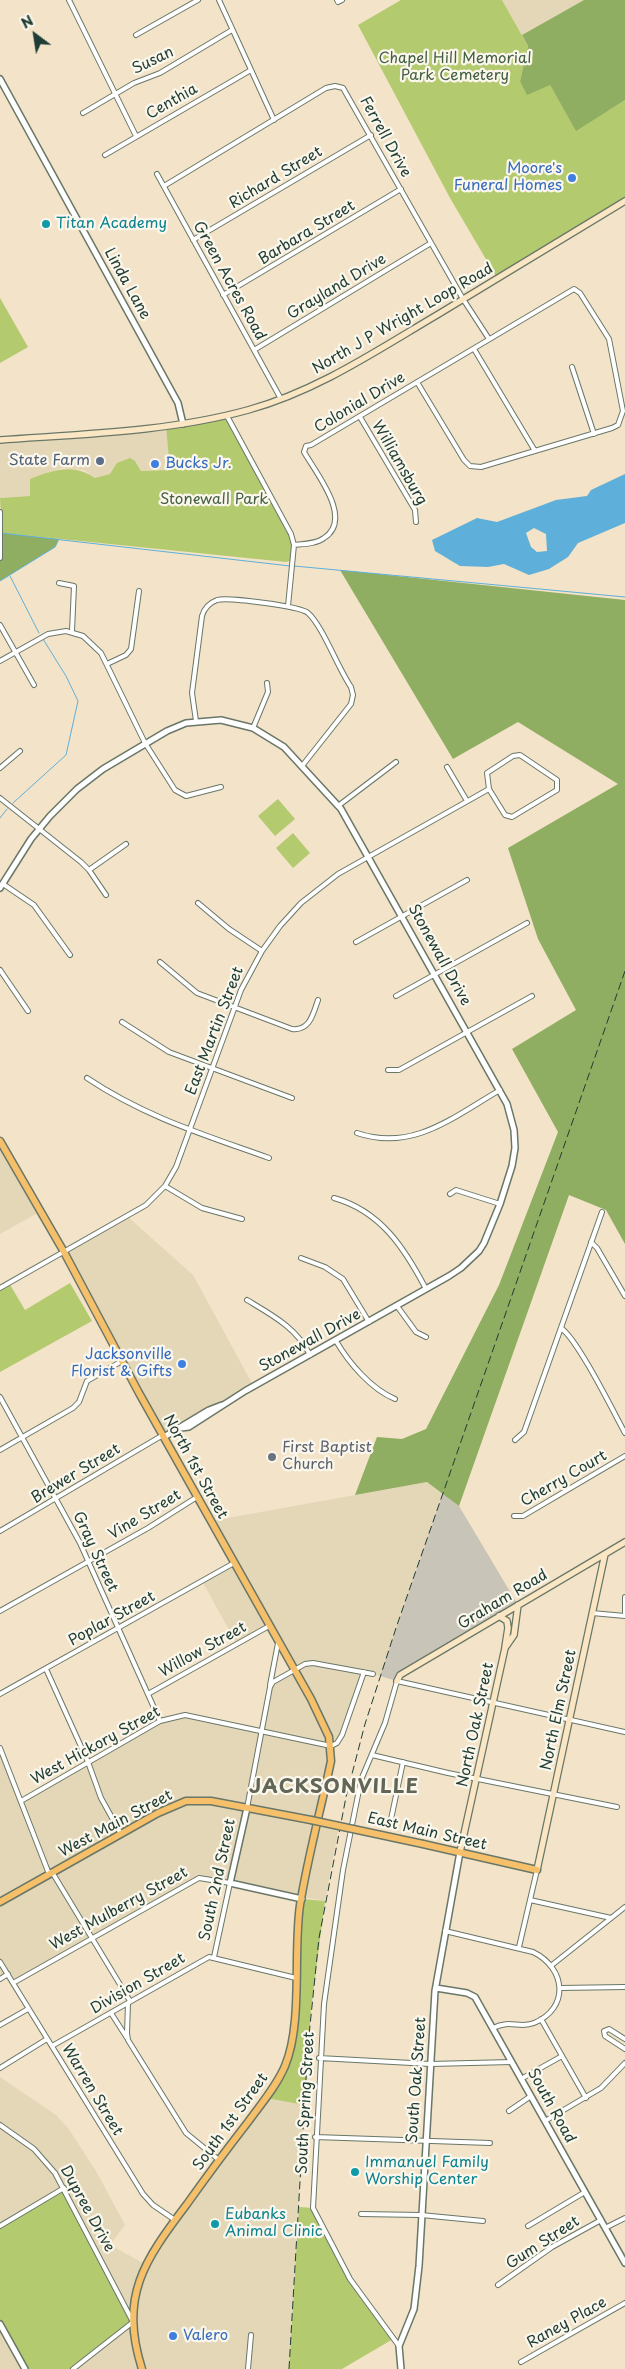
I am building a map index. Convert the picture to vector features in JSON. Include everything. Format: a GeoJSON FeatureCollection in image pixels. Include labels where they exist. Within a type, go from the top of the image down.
{"type":"FeatureCollection","features":[{"type":"Feature","properties":{"kind":"main road","name":"North J P Wright Loop Road"},"geometry":{"type":"LineString","coordinates":[[0,440],[183,424],[227,416],[281,399],[351,366],[625,201]]}},
{"type":"Feature","properties":{"kind":"main road","name":"North 1st Street"},"geometry":{"type":"LineString","coordinates":[[0,1141],[64,1252],[197,1497],[315,1706],[331,1746],[331,1761],[319,1813]]}},
{"type":"Feature","properties":{"kind":"main road","name":"Graham Road"},"geometry":{"type":"LineString","coordinates":[[397,1681],[400,1675],[625,1542]]}},
{"type":"Feature","properties":{"kind":"main road","name":"North Elm Street"},"geometry":{"type":"LineString","coordinates":[[537,1870],[605,1554]]}},
{"type":"Feature","properties":{"kind":"main road","name":"North Oak Street"},"geometry":{"type":"LineString","coordinates":[[460,1852],[505,1648],[514,1635],[518,1605]]}},
{"type":"Feature","properties":{"kind":"main road"},"geometry":{"type":"LineString","coordinates":[[499,1616],[507,1621],[508,1628],[505,1648]]}},
{"type":"Feature","properties":{"kind":"main road","name":"West Main Street"},"geometry":{"type":"LineString","coordinates":[[0,1902],[121,1834],[186,1801],[211,1801],[312,1820]]}},
{"type":"Feature","properties":{"kind":"main road","name":"South 1st Street"},"geometry":{"type":"LineString","coordinates":[[142,2369],[133,2337],[133,2322],[141,2273],[155,2246],[270,2093],[283,2070],[292,2038],[302,1899],[319,1813]]}},
{"type":"Feature","properties":{"kind":"main road","name":"East Main Street"},"geometry":{"type":"LineString","coordinates":[[312,1820],[537,1870]]}},
{"type":"Feature","properties":{"kind":"street"},"geometry":{"type":"LineString","coordinates":[[69,0],[136,136]]}},
{"type":"Feature","properties":{"kind":"street"},"geometry":{"type":"LineString","coordinates":[[136,35],[198,0]]}},
{"type":"Feature","properties":{"kind":"street"},"geometry":{"type":"LineString","coordinates":[[219,0],[274,120]]}},
{"type":"Feature","properties":{"kind":"street","name":"Susan"},"geometry":{"type":"LineString","coordinates":[[83,113],[134,82],[160,73],[232,30]]}},
{"type":"Feature","properties":{"kind":"street","name":"Centhia"},"geometry":{"type":"LineString","coordinates":[[106,155],[251,70]]}},
{"type":"Feature","properties":{"kind":"street","name":"Linda Lane"},"geometry":{"type":"LineString","coordinates":[[0,79],[178,403],[183,424]]}},
{"type":"Feature","properties":{"kind":"street","name":"Ferrell Drive"},"geometry":{"type":"LineString","coordinates":[[164,186],[326,88],[338,87],[347,94],[463,299]]}},
{"type":"Feature","properties":{"kind":"street","name":"Richard Street"},"geometry":{"type":"LineString","coordinates":[[193,240],[371,135]]}},
{"type":"Feature","properties":{"kind":"street","name":"Green Acres Road"},"geometry":{"type":"LineString","coordinates":[[157,174],[281,399]]}},
{"type":"Feature","properties":{"kind":"street","name":"Barbara Street"},"geometry":{"type":"LineString","coordinates":[[223,295],[401,189]]}},
{"type":"Feature","properties":{"kind":"street","name":"Grayland Drive"},"geometry":{"type":"LineString","coordinates":[[254,350],[431,243]]}},
{"type":"Feature","properties":{"kind":"street","name":"Colonial Drive"},"geometry":{"type":"LineString","coordinates":[[294,546],[325,538],[333,529],[336,520],[334,505],[304,452],[306,446],[360,417],[574,289],[580,293],[608,339],[623,411],[618,424],[594,434]]}},
{"type":"Feature","properties":{"kind":"street"},"geometry":{"type":"LineString","coordinates":[[463,299],[490,339]]}},
{"type":"Feature","properties":{"kind":"street"},"geometry":{"type":"LineString","coordinates":[[474,348],[535,451]]}},
{"type":"Feature","properties":{"kind":"street"},"geometry":{"type":"LineString","coordinates":[[417,382],[464,460],[470,466],[481,467],[594,434],[572,367]]}},
{"type":"Feature","properties":{"kind":"street"},"geometry":{"type":"LineString","coordinates":[[227,416],[279,509],[294,546],[288,606]]}},
{"type":"Feature","properties":{"kind":"street","name":"Williamsburg"},"geometry":{"type":"LineString","coordinates":[[360,417],[415,510],[416,522]]}},
{"type":"Feature","properties":{"kind":"street"},"geometry":{"type":"LineString","coordinates":[[0,512],[2,538],[0,558]]}},
{"type":"Feature","properties":{"kind":"street"},"geometry":{"type":"LineString","coordinates":[[59,583],[74,586],[72,631]]}},
{"type":"Feature","properties":{"kind":"street"},"geometry":{"type":"LineString","coordinates":[[107,664],[126,655],[131,649],[139,591]]}},
{"type":"Feature","properties":{"kind":"street"},"geometry":{"type":"LineString","coordinates":[[196,721],[192,693],[202,616],[206,607],[221,600],[288,606],[304,610],[310,615],[351,687],[353,695],[351,704],[302,766]]}},
{"type":"Feature","properties":{"kind":"street"},"geometry":{"type":"LineString","coordinates":[[0,625],[34,685]]}},
{"type":"Feature","properties":{"kind":"street"},"geometry":{"type":"LineString","coordinates":[[0,661],[48,634],[72,631],[90,641],[107,664],[145,743],[179,794],[186,796],[221,787]]}},
{"type":"Feature","properties":{"kind":"street"},"geometry":{"type":"LineString","coordinates":[[253,728],[268,692],[267,682]]}},
{"type":"Feature","properties":{"kind":"street","name":"Stonewall Drive"},"geometry":{"type":"LineString","coordinates":[[1,886],[40,829],[77,789],[145,743],[176,726],[196,721],[221,720],[253,728],[278,742],[338,806],[435,974],[500,1090],[510,1112],[515,1138],[512,1166],[500,1204],[484,1243],[479,1252],[462,1268],[222,1405],[189,1427],[181,1428],[164,1436]]}},
{"type":"Feature","properties":{"kind":"street"},"geometry":{"type":"LineString","coordinates":[[0,768],[20,751]]}},
{"type":"Feature","properties":{"kind":"street"},"geometry":{"type":"LineString","coordinates":[[520,755],[557,780],[557,790],[512,817],[505,815],[489,788],[486,778],[490,769],[513,756],[520,755]]}},
{"type":"Feature","properties":{"kind":"street"},"geometry":{"type":"LineString","coordinates":[[338,806],[396,762]]}},
{"type":"Feature","properties":{"kind":"street"},"geometry":{"type":"LineString","coordinates":[[447,767],[467,801]]}},
{"type":"Feature","properties":{"kind":"street","name":"East Martin Street"},"geometry":{"type":"LineString","coordinates":[[0,1288],[140,1209],[165,1186],[176,1167],[234,1008],[262,951],[280,926],[301,903],[327,882],[489,788]]}},
{"type":"Feature","properties":{"kind":"street"},"geometry":{"type":"LineString","coordinates":[[0,798],[89,870],[106,896]]}},
{"type":"Feature","properties":{"kind":"street"},"geometry":{"type":"LineString","coordinates":[[89,870],[126,844]]}},
{"type":"Feature","properties":{"kind":"street"},"geometry":{"type":"LineString","coordinates":[[356,942],[467,880]]}},
{"type":"Feature","properties":{"kind":"street"},"geometry":{"type":"LineString","coordinates":[[1,886],[34,905],[70,955]]}},
{"type":"Feature","properties":{"kind":"street"},"geometry":{"type":"LineString","coordinates":[[198,903],[229,930],[262,951]]}},
{"type":"Feature","properties":{"kind":"street"},"geometry":{"type":"LineString","coordinates":[[396,996],[527,923]]}},
{"type":"Feature","properties":{"kind":"street"},"geometry":{"type":"LineString","coordinates":[[160,962],[197,993],[296,1030],[309,1023],[318,1000]]}},
{"type":"Feature","properties":{"kind":"street"},"geometry":{"type":"LineString","coordinates":[[0,970],[28,1011]]}},
{"type":"Feature","properties":{"kind":"street"},"geometry":{"type":"LineString","coordinates":[[388,1070],[399,1070],[532,996]]}},
{"type":"Feature","properties":{"kind":"street"},"geometry":{"type":"LineString","coordinates":[[122,1022],[161,1048],[292,1098]]}},
{"type":"Feature","properties":{"kind":"street"},"geometry":{"type":"LineString","coordinates":[[87,1078],[129,1104],[189,1129],[269,1158]]}},
{"type":"Feature","properties":{"kind":"street"},"geometry":{"type":"LineString","coordinates":[[357,1133],[385,1140],[418,1136],[500,1090]]}},
{"type":"Feature","properties":{"kind":"street"},"geometry":{"type":"LineString","coordinates":[[165,1186],[202,1208],[242,1220]]}},
{"type":"Feature","properties":{"kind":"street"},"geometry":{"type":"LineString","coordinates":[[450,1194],[456,1190],[500,1204]]}},
{"type":"Feature","properties":{"kind":"street"},"geometry":{"type":"LineString","coordinates":[[334,1198],[372,1216],[388,1229],[403,1248],[426,1289]]}},
{"type":"Feature","properties":{"kind":"street"},"geometry":{"type":"LineString","coordinates":[[515,1440],[524,1432],[602,1212]]}},
{"type":"Feature","properties":{"kind":"street"},"geometry":{"type":"LineString","coordinates":[[591,1242],[597,1248],[625,1296]]}},
{"type":"Feature","properties":{"kind":"street"},"geometry":{"type":"LineString","coordinates":[[301,1258],[326,1267],[343,1279],[369,1322]]}},
{"type":"Feature","properties":{"kind":"street"},"geometry":{"type":"LineString","coordinates":[[247,1300],[292,1330],[303,1342],[310,1355]]}},
{"type":"Feature","properties":{"kind":"street"},"geometry":{"type":"LineString","coordinates":[[397,1306],[416,1332],[426,1337]]}},
{"type":"Feature","properties":{"kind":"street"},"geometry":{"type":"LineString","coordinates":[[561,1328],[568,1334],[586,1362],[625,1433]]}},
{"type":"Feature","properties":{"kind":"street"},"geometry":{"type":"LineString","coordinates":[[336,1341],[353,1365],[384,1393],[395,1399]]}},
{"type":"Feature","properties":{"kind":"street"},"geometry":{"type":"LineString","coordinates":[[0,1450],[73,1408],[78,1402],[87,1381],[122,1361]]}},
{"type":"Feature","properties":{"kind":"street","name":"Gray Street"},"geometry":{"type":"LineString","coordinates":[[0,1397],[88,1562],[160,1721]]}},
{"type":"Feature","properties":{"kind":"street","name":"Brewer Street"},"geometry":{"type":"LineString","coordinates":[[0,1531],[164,1436]]}},
{"type":"Feature","properties":{"kind":"street","name":"Cherry Court"},"geometry":{"type":"LineString","coordinates":[[514,1516],[524,1516],[625,1456]]}},
{"type":"Feature","properties":{"kind":"street","name":"Vine Street"},"geometry":{"type":"LineString","coordinates":[[0,1611],[88,1562],[197,1497]]}},
{"type":"Feature","properties":{"kind":"street","name":"Poplar Street"},"geometry":{"type":"LineString","coordinates":[[0,1694],[234,1563]]}},
{"type":"Feature","properties":{"kind":"street"},"geometry":{"type":"LineString","coordinates":[[592,1613],[625,1614],[625,1597]]}},
{"type":"Feature","properties":{"kind":"street","name":"Willow Street"},"geometry":{"type":"LineString","coordinates":[[148,1694],[269,1626]]}},
{"type":"Feature","properties":{"kind":"street"},"geometry":{"type":"LineString","coordinates":[[247,1808],[279,1641]]}},
{"type":"Feature","properties":{"kind":"street"},"geometry":{"type":"LineString","coordinates":[[270,1687],[276,1679],[294,1669],[313,1663],[372,1674]]}},
{"type":"Feature","properties":{"kind":"street"},"geometry":{"type":"LineString","coordinates":[[46,1669],[88,1762],[101,1798],[121,1834]]}},
{"type":"Feature","properties":{"kind":"street"},"geometry":{"type":"LineString","coordinates":[[331,1746],[337,1743],[342,1735],[364,1672]]}},
{"type":"Feature","properties":{"kind":"street"},"geometry":{"type":"LineString","coordinates":[[397,1681],[625,1732]]}},
{"type":"Feature","properties":{"kind":"street","name":"South Spring Street"},"geometry":{"type":"LineString","coordinates":[[397,1681],[385,1723],[361,1780],[328,1970],[319,2058],[313,2208],[350,2279],[399,2346]]}},
{"type":"Feature","properties":{"kind":"street","name":"West Hickory Street"},"geometry":{"type":"LineString","coordinates":[[21,1801],[160,1721],[185,1715],[331,1746]]}},
{"type":"Feature","properties":{"kind":"street"},"geometry":{"type":"LineString","coordinates":[[0,1748],[50,1873],[129,2002],[128,2040]]}},
{"type":"Feature","properties":{"kind":"street"},"geometry":{"type":"LineString","coordinates":[[372,1755],[477,1780],[617,1807]]}},
{"type":"Feature","properties":{"kind":"street"},"geometry":{"type":"LineString","coordinates":[[390,1824],[402,1762]]}},
{"type":"Feature","properties":{"kind":"street","name":"South 2nd Street"},"geometry":{"type":"LineString","coordinates":[[214,1957],[247,1808]]}},
{"type":"Feature","properties":{"kind":"street","name":"South Oak Street"},"geometry":{"type":"LineString","coordinates":[[400,2369],[399,2346],[414,2308],[436,1988],[460,1852]]}},
{"type":"Feature","properties":{"kind":"street"},"geometry":{"type":"LineString","coordinates":[[519,1947],[537,1870]]}},
{"type":"Feature","properties":{"kind":"street","name":"West Mulberry Street"},"geometry":{"type":"LineString","coordinates":[[13,1982],[196,1879],[204,1878],[302,1899]]}},
{"type":"Feature","properties":{"kind":"street"},"geometry":{"type":"LineString","coordinates":[[530,1900],[611,1918]]}},
{"type":"Feature","properties":{"kind":"street"},"geometry":{"type":"LineString","coordinates":[[552,1965],[625,1907]]}},
{"type":"Feature","properties":{"kind":"street"},"geometry":{"type":"LineString","coordinates":[[620,1911],[625,1916]]}},
{"type":"Feature","properties":{"kind":"street"},"geometry":{"type":"LineString","coordinates":[[445,1931],[519,1947],[538,1955],[552,1965],[559,1980],[560,1988],[551,2012],[540,2020],[526,2025],[502,2023],[493,2028]]}},
{"type":"Feature","properties":{"kind":"street"},"geometry":{"type":"LineString","coordinates":[[214,1957],[296,1978]]}},
{"type":"Feature","properties":{"kind":"street","name":"Division Street"},"geometry":{"type":"LineString","coordinates":[[52,2046],[206,1958],[214,1957]]}},
{"type":"Feature","properties":{"kind":"street","name":"Warren Street"},"geometry":{"type":"LineString","coordinates":[[0,1962],[143,2194],[175,2220]]}},
{"type":"Feature","properties":{"kind":"street"},"geometry":{"type":"LineString","coordinates":[[0,1979],[8,1974]]}},
{"type":"Feature","properties":{"kind":"street"},"geometry":{"type":"LineString","coordinates":[[560,1988],[625,1987]]}},
{"type":"Feature","properties":{"kind":"street","name":"South Road"},"geometry":{"type":"LineString","coordinates":[[436,1988],[472,1995],[493,2028],[625,2262]]}},
{"type":"Feature","properties":{"kind":"street"},"geometry":{"type":"LineString","coordinates":[[0,2025],[28,2009]]}},
{"type":"Feature","properties":{"kind":"street"},"geometry":{"type":"LineString","coordinates":[[110,2014],[186,2133],[219,2160]]}},
{"type":"Feature","properties":{"kind":"street"},"geometry":{"type":"LineString","coordinates":[[540,2020],[586,2098]]}},
{"type":"Feature","properties":{"kind":"street"},"geometry":{"type":"LineString","coordinates":[[625,2039],[609,2029],[604,2032],[605,2036],[625,2049]]}},
{"type":"Feature","properties":{"kind":"street"},"geometry":{"type":"LineString","coordinates":[[0,2068],[47,2038]]}},
{"type":"Feature","properties":{"kind":"street"},"geometry":{"type":"LineString","coordinates":[[522,2079],[562,2056]]}},
{"type":"Feature","properties":{"kind":"street"},"geometry":{"type":"LineString","coordinates":[[319,2058],[430,2064],[512,2062]]}},
{"type":"Feature","properties":{"kind":"street"},"geometry":{"type":"LineString","coordinates":[[545,2121],[586,2098],[609,2081],[625,2062]]}},
{"type":"Feature","properties":{"kind":"street"},"geometry":{"type":"LineString","coordinates":[[509,2111],[531,2096]]}},
{"type":"Feature","properties":{"kind":"street","name":"Dupree Drive"},"geometry":{"type":"LineString","coordinates":[[0,2125],[43,2157],[64,2188],[133,2322]]}},
{"type":"Feature","properties":{"kind":"street"},"geometry":{"type":"LineString","coordinates":[[315,2137],[490,2143]]}},
{"type":"Feature","properties":{"kind":"street"},"geometry":{"type":"LineString","coordinates":[[0,2226],[64,2188]]}},
{"type":"Feature","properties":{"kind":"street"},"geometry":{"type":"LineString","coordinates":[[528,2226],[585,2192]]}},
{"type":"Feature","properties":{"kind":"street"},"geometry":{"type":"LineString","coordinates":[[361,2214],[421,2215],[483,2220]]}},
{"type":"Feature","properties":{"kind":"street"},"geometry":{"type":"LineString","coordinates":[[605,2228],[625,2218]]}},
{"type":"Feature","properties":{"kind":"street","name":"Gum Street"},"geometry":{"type":"LineString","coordinates":[[498,2285],[552,2248],[601,2220]]}},
{"type":"Feature","properties":{"kind":"street","name":"Raney Place"},"geometry":{"type":"LineString","coordinates":[[521,2362],[625,2303]]}},
{"type":"Feature","properties":{"kind":"street"},"geometry":{"type":"LineString","coordinates":[[74,2369],[133,2322]]}},
{"type":"Feature","properties":{"kind":"street"},"geometry":{"type":"LineString","coordinates":[[0,2324],[25,2369]]}},
{"type":"Feature","properties":{"kind":"street"},"geometry":{"type":"LineString","coordinates":[[248,2369],[251,2335]]}},
{"type":"Feature","properties":{"kind":"shaded area"},"geometry":{"type":"Polygon","coordinates":[[[502,0],[584,0],[522,35],[502,0]]]}},
{"type":"Feature","properties":{"kind":"shaded area"},"geometry":{"type":"Polygon","coordinates":[[[166,426],[171,470],[141,471],[135,461],[110,474],[95,478],[84,470],[62,468],[30,479],[30,496],[0,498],[0,440],[166,426]]]}},
{"type":"Feature","properties":{"kind":"shaded area"},"geometry":{"type":"Polygon","coordinates":[[[0,1141],[41,1211],[0,1234],[0,1141]]]}},
{"type":"Feature","properties":{"kind":"shaded area"},"geometry":{"type":"Polygon","coordinates":[[[127,1216],[193,1275],[254,1387],[164,1437],[64,1252],[127,1216]]]}},
{"type":"Feature","properties":{"kind":"shaded area"},"geometry":{"type":"Polygon","coordinates":[[[427,1482],[443,1493],[380,1676],[364,1673],[337,1743],[331,1746],[317,1821],[339,1826],[325,1901],[196,1879],[13,1983],[8,1975],[0,1979],[0,1748],[21,1801],[160,1721],[178,1715],[261,1731],[273,1682],[294,1669],[269,1626],[237,1644],[202,1581],[234,1563],[211,1521],[427,1482]]]}},
{"type":"Feature","properties":{"kind":"shaded area"},"geometry":{"type":"Polygon","coordinates":[[[443,1493],[459,1506],[518,1605],[400,1675],[397,1681],[380,1676],[443,1493]]]}},
{"type":"Feature","properties":{"kind":"shaded area"},"geometry":{"type":"Polygon","coordinates":[[[0,2077],[56,2115],[68,2128],[96,2171],[125,2225],[110,2245],[145,2264],[266,2098],[304,2105],[289,2369],[73,2369],[0,2226],[0,2077]]]}},
{"type":"Feature","properties":{"kind":"shaded area"},"geometry":{"type":"Polygon","coordinates":[[[0,2324],[25,2369],[0,2369],[0,2324]]]}},
{"type":"Feature","properties":{"kind":"green space","name":"Chapel Hill Memorial Park Cemetery"},"geometry":{"type":"Polygon","coordinates":[[[401,0],[502,0],[528,46],[520,81],[550,85],[576,130],[625,100],[625,201],[497,278],[450,198],[358,25],[401,0]]]}},
{"type":"Feature","properties":{"kind":"green space"},"geometry":{"type":"Polygon","coordinates":[[[584,0],[625,0],[625,100],[576,131],[550,85],[527,95],[520,81],[528,46],[522,35],[584,0]]]}},
{"type":"Feature","properties":{"kind":"green space"},"geometry":{"type":"Polygon","coordinates":[[[0,298],[28,347],[0,363],[0,298]]]}},
{"type":"Feature","properties":{"kind":"green space","name":"Stonewall Park"},"geometry":{"type":"Polygon","coordinates":[[[227,416],[279,509],[294,545],[293,560],[286,562],[2,533],[0,498],[30,496],[30,479],[63,469],[87,473],[95,478],[110,474],[117,463],[130,458],[135,461],[141,471],[170,470],[166,426],[227,416]]]}},
{"type":"Feature","properties":{"kind":"green space"},"geometry":{"type":"Polygon","coordinates":[[[0,533],[59,539],[55,547],[0,581],[0,533]]]}},
{"type":"Feature","properties":{"kind":"green space"},"geometry":{"type":"Polygon","coordinates":[[[340,570],[625,600],[625,1244],[606,1210],[569,1195],[459,1506],[427,1482],[355,1495],[377,1437],[402,1439],[426,1429],[499,1285],[558,1132],[512,1049],[576,1010],[538,939],[508,848],[618,784],[518,722],[453,759],[340,570]]]}},
{"type":"Feature","properties":{"kind":"green space"},"geometry":{"type":"Polygon","coordinates":[[[278,799],[295,819],[275,836],[258,816],[278,799]]]}},
{"type":"Feature","properties":{"kind":"green space"},"geometry":{"type":"Polygon","coordinates":[[[293,833],[310,853],[293,868],[276,848],[293,833]]]}},
{"type":"Feature","properties":{"kind":"green space"},"geometry":{"type":"Polygon","coordinates":[[[9,1283],[25,1310],[70,1283],[92,1321],[0,1372],[0,1288],[9,1283]]]}},
{"type":"Feature","properties":{"kind":"green space"},"geometry":{"type":"Polygon","coordinates":[[[302,1899],[325,1901],[311,2009],[304,2105],[266,2098],[273,2087],[291,2045],[302,1899]]]}},
{"type":"Feature","properties":{"kind":"green space"},"geometry":{"type":"Polygon","coordinates":[[[64,2188],[133,2322],[73,2369],[25,2369],[0,2324],[0,2226],[64,2188]]]}},
{"type":"Feature","properties":{"kind":"green space"},"geometry":{"type":"Polygon","coordinates":[[[299,2207],[313,2208],[350,2279],[393,2339],[342,2369],[289,2369],[299,2207]]]}},
{"type":"Feature","properties":{"kind":"water"},"geometry":{"type":"Polygon","coordinates":[[[625,474],[625,523],[578,543],[568,557],[549,569],[529,575],[504,564],[488,567],[460,566],[435,551],[432,540],[477,518],[497,522],[556,500],[587,496],[591,490],[625,474]],[[534,528],[526,533],[531,547],[537,552],[547,551],[546,534],[534,528]]]}},
{"type":"Feature","properties":{"kind":"waterway"},"geometry":{"type":"LineString","coordinates":[[1,533],[290,566]]}},
{"type":"Feature","properties":{"kind":"waterway"},"geometry":{"type":"LineString","coordinates":[[0,581],[55,547],[58,541]]}},
{"type":"Feature","properties":{"kind":"waterway"},"geometry":{"type":"LineString","coordinates":[[294,566],[625,597]]}},
{"type":"Feature","properties":{"kind":"waterway"},"geometry":{"type":"LineString","coordinates":[[10,576],[39,633]]}},
{"type":"Feature","properties":{"kind":"waterway"},"geometry":{"type":"LineString","coordinates":[[13,803],[66,755],[78,701],[66,676],[43,639]]}},
{"type":"Feature","properties":{"kind":"waterway"},"geometry":{"type":"LineString","coordinates":[[0,818],[7,809]]}},
{"type":"Feature","properties":{"kind":"railway"},"geometry":{"type":"LineString","coordinates":[[289,2369],[308,2045],[319,1938],[346,1797],[365,1724],[396,1628],[625,971]]}},
{"type":"Feature","properties":{"kind":"place","name":"Moore's Funeral Homes"},"geometry":{"type":"Point","coordinates":[572,178]}},
{"type":"Feature","properties":{"kind":"place","name":"Titan Academy"},"geometry":{"type":"Point","coordinates":[46,224]}},
{"type":"Feature","properties":{"kind":"place","name":"State Farm"},"geometry":{"type":"Point","coordinates":[100,461]}},
{"type":"Feature","properties":{"kind":"place","name":"Bucks Jr."},"geometry":{"type":"Point","coordinates":[155,464]}},
{"type":"Feature","properties":{"kind":"place","name":"Jacksonville Florist & Gifts"},"geometry":{"type":"Point","coordinates":[182,1364]}},
{"type":"Feature","properties":{"kind":"place","name":"First Baptist Church"},"geometry":{"type":"Point","coordinates":[272,1457]}},
{"type":"Feature","properties":{"kind":"place","name":"Immanuel Family Worship Center"},"geometry":{"type":"Point","coordinates":[355,2172]}},
{"type":"Feature","properties":{"kind":"place","name":"Eubanks Animal Clinic"},"geometry":{"type":"Point","coordinates":[215,2224]}},
{"type":"Feature","properties":{"kind":"place","name":"Valero"},"geometry":{"type":"Point","coordinates":[173,2336]}},
{"type":"Feature","properties":{"kind":"district","name":"JACKSONVILLE"},"geometry":{"type":"Point","coordinates":[334,1787]}}]}
